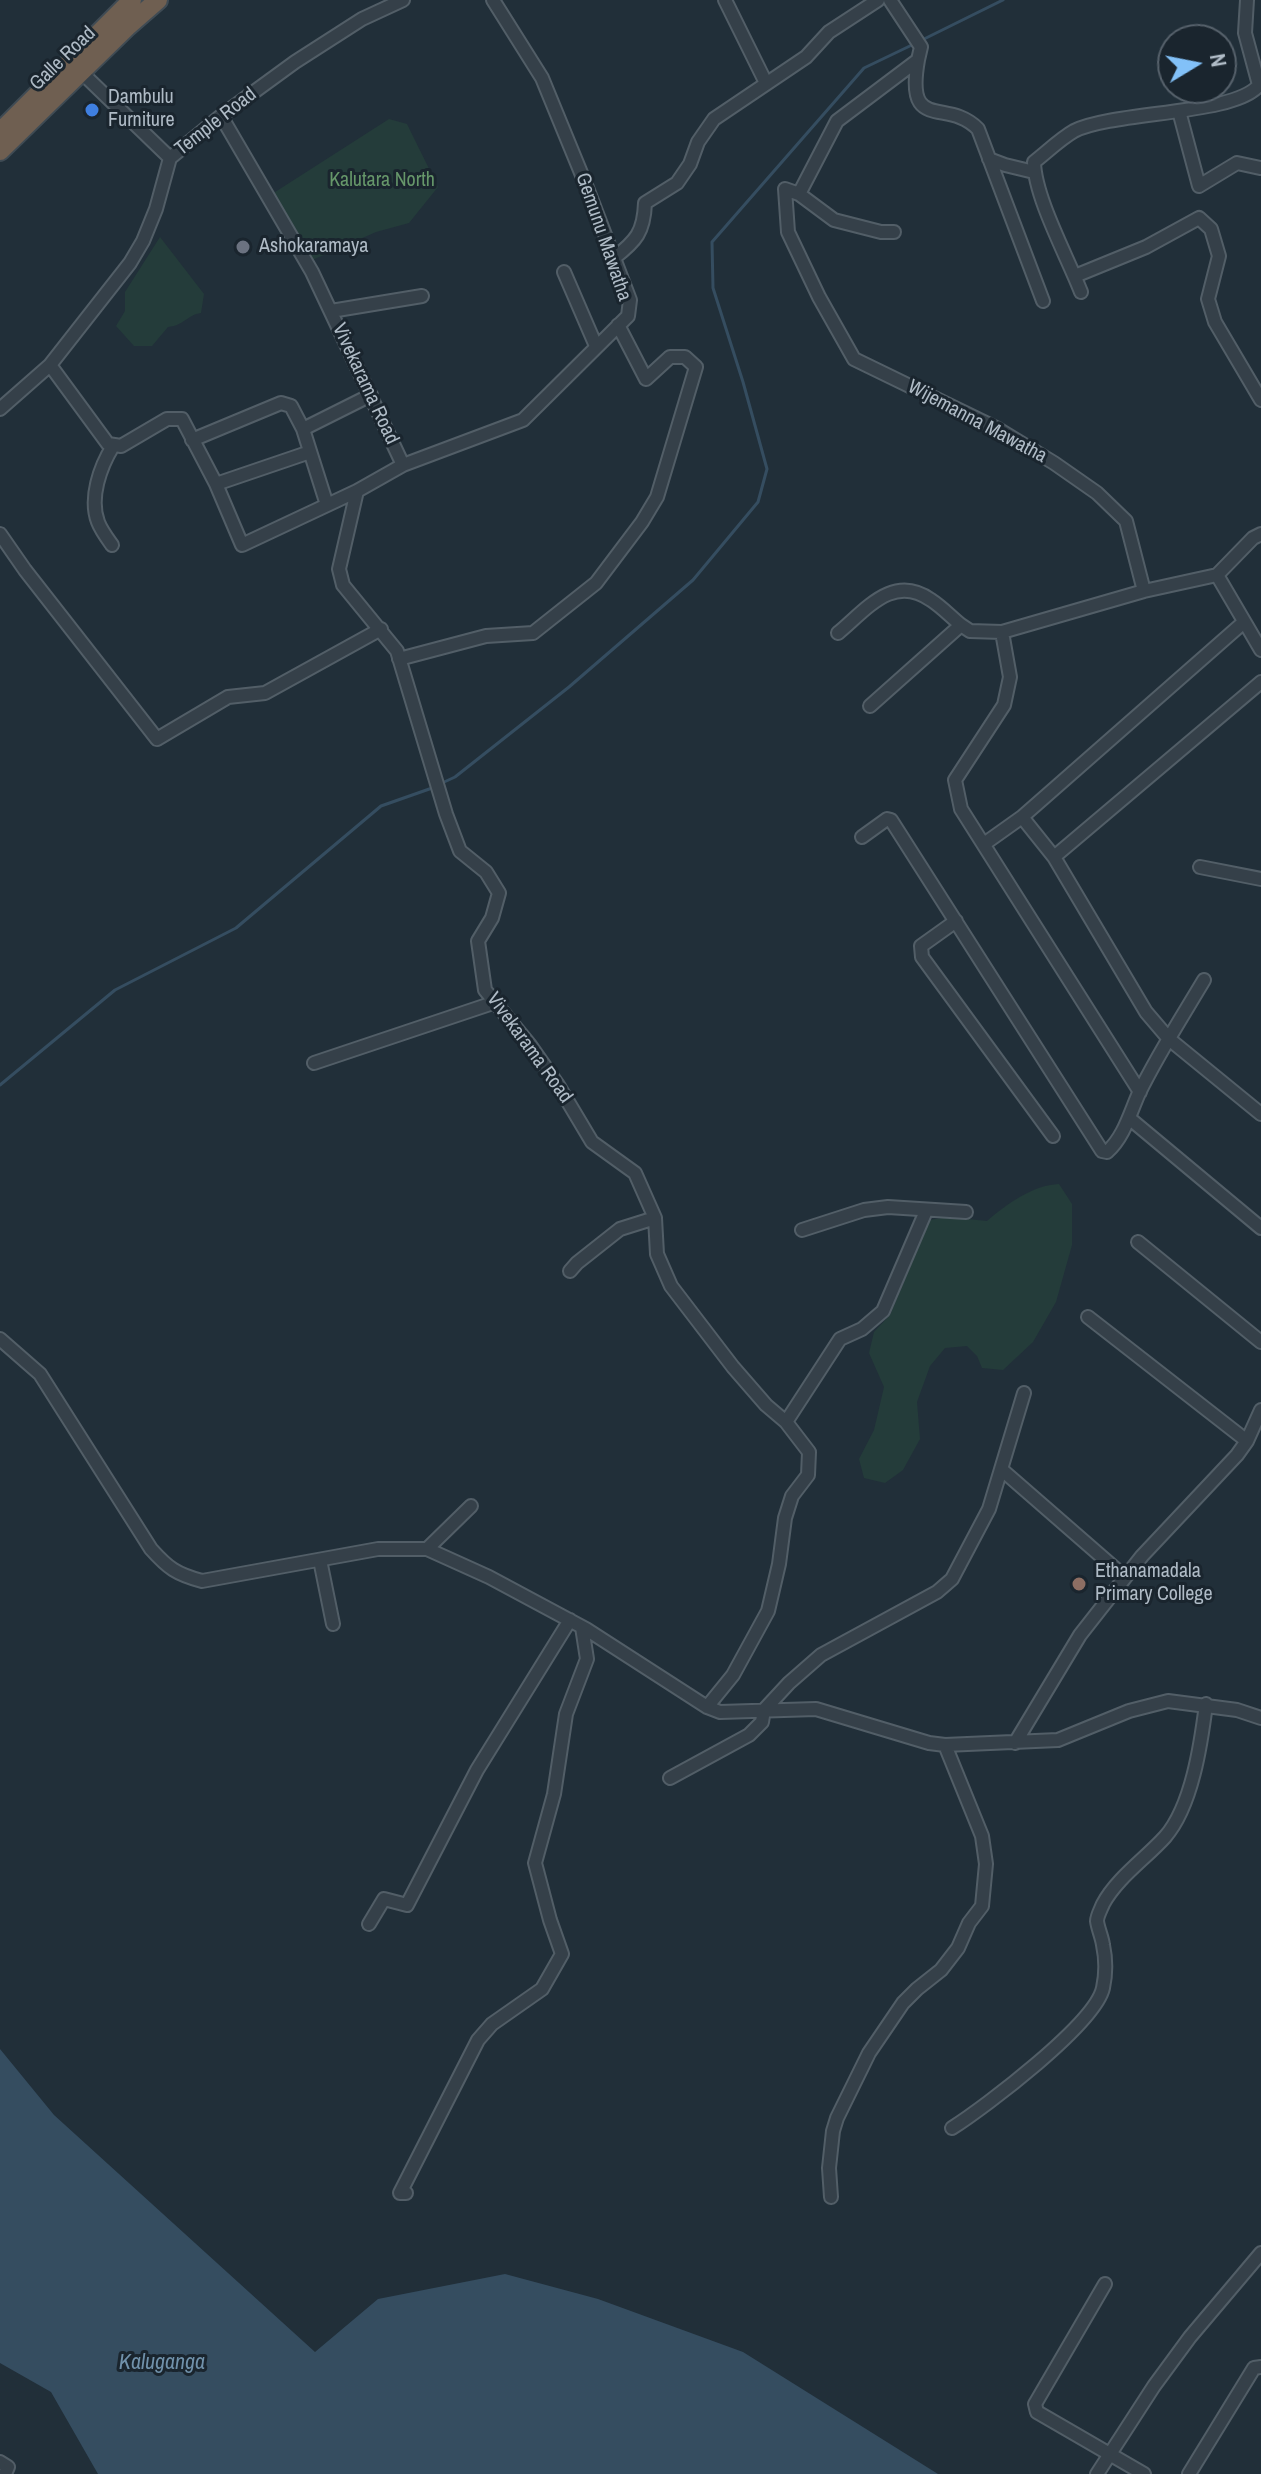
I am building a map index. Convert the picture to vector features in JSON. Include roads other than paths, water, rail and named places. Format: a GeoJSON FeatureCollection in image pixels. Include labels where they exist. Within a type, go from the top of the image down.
{"type":"FeatureCollection","features":[{"type":"Feature","properties":{"kind":"highway","name":"Galle Road"},"geometry":{"type":"LineString","coordinates":[[0,151],[132,0]]}},
{"type":"Feature","properties":{"kind":"highway","name":"Galle Road"},"geometry":{"type":"LineString","coordinates":[[0,132],[158,0]]}},
{"type":"Feature","properties":{"kind":"street","name":"Temple Road"},"geometry":{"type":"LineString","coordinates":[[0,409],[50,365],[130,263],[156,209],[170,158],[295,62],[362,19],[403,0]]}},
{"type":"Feature","properties":{"kind":"street","name":"Gemunu Mawatha"},"geometry":{"type":"LineString","coordinates":[[403,465],[523,420],[628,316],[630,300],[542,78],[493,0]]}},
{"type":"Feature","properties":{"kind":"street"},"geometry":{"type":"LineString","coordinates":[[725,0],[766,83]]}},
{"type":"Feature","properties":{"kind":"street"},"geometry":{"type":"LineString","coordinates":[[614,258],[637,238],[643,225],[645,203],[677,183],[714,119],[806,57],[829,32],[878,0]]}},
{"type":"Feature","properties":{"kind":"street"},"geometry":{"type":"LineString","coordinates":[[890,0],[913,34],[920,54],[914,84],[922,106],[928,111],[967,118],[978,129],[1043,301]]}},
{"type":"Feature","properties":{"kind":"street"},"geometry":{"type":"LineString","coordinates":[[1081,292],[1041,196],[1034,162],[1073,132],[1141,114],[1179,111],[1253,94],[1259,85],[1245,33],[1247,0]]}},
{"type":"Feature","properties":{"kind":"street","name":"Wijemanna Mawatha"},"geometry":{"type":"LineString","coordinates":[[920,54],[837,121],[799,194],[785,189],[788,232],[854,359],[998,429],[1097,493],[1126,521],[1144,591]]}},
{"type":"Feature","properties":{"kind":"street"},"geometry":{"type":"LineString","coordinates":[[76,67],[170,158]]}},
{"type":"Feature","properties":{"kind":"street"},"geometry":{"type":"LineString","coordinates":[[1179,111],[1199,186],[1237,163],[1260,168]]}},
{"type":"Feature","properties":{"kind":"street","name":"Vivekarama Road"},"geometry":{"type":"LineString","coordinates":[[221,116],[312,272],[403,465],[357,491],[339,569],[343,585],[397,651],[460,851],[486,872],[499,893],[492,918],[478,941],[485,990],[558,1085],[592,1142],[635,1173],[655,1218],[657,1254],[671,1286],[733,1367],[766,1405],[786,1422],[809,1452],[808,1475],[792,1496],[785,1518],[768,1611],[733,1675],[707,1707]]}},
{"type":"Feature","properties":{"kind":"street"},"geometry":{"type":"LineString","coordinates":[[989,159],[1034,172]]}},
{"type":"Feature","properties":{"kind":"street"},"geometry":{"type":"LineString","coordinates":[[799,194],[834,220],[881,232],[894,232]]}},
{"type":"Feature","properties":{"kind":"street"},"geometry":{"type":"LineString","coordinates":[[1075,276],[1146,247],[1199,218],[1211,229],[1219,256],[1208,299],[1215,322],[1261,400]]}},
{"type":"Feature","properties":{"kind":"street"},"geometry":{"type":"LineString","coordinates":[[564,272],[596,346]]}},
{"type":"Feature","properties":{"kind":"street"},"geometry":{"type":"LineString","coordinates":[[331,311],[422,296]]}},
{"type":"Feature","properties":{"kind":"street"},"geometry":{"type":"LineString","coordinates":[[399,659],[486,636],[533,633],[596,583],[642,522],[657,497],[696,367],[685,357],[670,357],[646,379],[618,325]]}},
{"type":"Feature","properties":{"kind":"street"},"geometry":{"type":"LineString","coordinates":[[50,365],[108,444],[121,446],[167,419],[182,419],[216,484],[242,545],[357,491]]}},
{"type":"Feature","properties":{"kind":"street"},"geometry":{"type":"LineString","coordinates":[[303,429],[371,395]]}},
{"type":"Feature","properties":{"kind":"street"},"geometry":{"type":"LineString","coordinates":[[192,440],[281,403],[291,406],[303,429],[327,505]]}},
{"type":"Feature","properties":{"kind":"street"},"geometry":{"type":"LineString","coordinates":[[112,545],[97,521],[96,491],[103,462],[113,446]]}},
{"type":"Feature","properties":{"kind":"street"},"geometry":{"type":"LineString","coordinates":[[216,484],[310,452]]}},
{"type":"Feature","properties":{"kind":"street"},"geometry":{"type":"LineString","coordinates":[[0,534],[157,739],[228,697],[265,693],[381,629]]}},
{"type":"Feature","properties":{"kind":"street"},"geometry":{"type":"LineString","coordinates":[[838,633],[886,593],[903,590],[929,598],[970,631],[1002,632],[1144,591],[1217,575],[1253,538],[1261,534]]}},
{"type":"Feature","properties":{"kind":"street"},"geometry":{"type":"LineString","coordinates":[[1217,575],[1261,650]]}},
{"type":"Feature","properties":{"kind":"street"},"geometry":{"type":"LineString","coordinates":[[984,844],[1022,817],[1244,622]]}},
{"type":"Feature","properties":{"kind":"street"},"geometry":{"type":"LineString","coordinates":[[870,706],[961,625]]}},
{"type":"Feature","properties":{"kind":"street"},"geometry":{"type":"LineString","coordinates":[[1002,632],[1010,677],[1004,705],[955,780],[961,809],[1140,1092]]}},
{"type":"Feature","properties":{"kind":"street"},"geometry":{"type":"LineString","coordinates":[[1054,857],[1261,682]]}},
{"type":"Feature","properties":{"kind":"street"},"geometry":{"type":"LineString","coordinates":[[1022,817],[1054,857],[1146,1012],[1169,1039],[1261,1114]]}},
{"type":"Feature","properties":{"kind":"street"},"geometry":{"type":"LineString","coordinates":[[862,837],[887,819],[891,820],[1102,1151],[1107,1152],[1113,1146],[1204,980]]}},
{"type":"Feature","properties":{"kind":"street"},"geometry":{"type":"LineString","coordinates":[[1200,867],[1261,879]]}},
{"type":"Feature","properties":{"kind":"street"},"geometry":{"type":"LineString","coordinates":[[956,921],[921,946],[922,957],[1053,1136]]}},
{"type":"Feature","properties":{"kind":"street"},"geometry":{"type":"LineString","coordinates":[[314,1063],[496,1002]]}},
{"type":"Feature","properties":{"kind":"street"},"geometry":{"type":"LineString","coordinates":[[1129,1118],[1261,1228]]}},
{"type":"Feature","properties":{"kind":"street"},"geometry":{"type":"LineString","coordinates":[[802,1230],[864,1210],[888,1207],[966,1212]]}},
{"type":"Feature","properties":{"kind":"street"},"geometry":{"type":"LineString","coordinates":[[786,1422],[840,1339],[862,1329],[883,1311],[926,1211]]}},
{"type":"Feature","properties":{"kind":"street"},"geometry":{"type":"LineString","coordinates":[[570,1271],[620,1229],[655,1218]]}},
{"type":"Feature","properties":{"kind":"street"},"geometry":{"type":"LineString","coordinates":[[1138,1242],[1261,1342]]}},
{"type":"Feature","properties":{"kind":"street"},"geometry":{"type":"LineString","coordinates":[[1088,1317],[1247,1441]]}},
{"type":"Feature","properties":{"kind":"street"},"geometry":{"type":"LineString","coordinates":[[3,1346],[40,1374],[151,1549],[167,1567],[180,1575],[202,1581],[378,1549],[427,1549],[489,1577],[576,1624],[707,1707],[720,1712],[816,1709],[929,1743],[1058,1740],[1129,1711],[1168,1701],[1206,1704],[1261,1718]]}},
{"type":"Feature","properties":{"kind":"street"},"geometry":{"type":"LineString","coordinates":[[670,1778],[749,1735],[762,1722],[764,1710],[821,1655],[937,1592],[952,1579],[989,1509],[1024,1393]]}},
{"type":"Feature","properties":{"kind":"street"},"geometry":{"type":"LineString","coordinates":[[1015,1743],[1080,1635],[1142,1556],[1237,1455],[1261,1410]]}},
{"type":"Feature","properties":{"kind":"street"},"geometry":{"type":"LineString","coordinates":[[1001,1469],[1125,1577]]}},
{"type":"Feature","properties":{"kind":"street"},"geometry":{"type":"LineString","coordinates":[[427,1549],[471,1506]]}},
{"type":"Feature","properties":{"kind":"street"},"geometry":{"type":"LineString","coordinates":[[320,1560],[333,1624]]}},
{"type":"Feature","properties":{"kind":"street"},"geometry":{"type":"LineString","coordinates":[[369,1924],[384,1899],[407,1905],[477,1770],[576,1624]]}},
{"type":"Feature","properties":{"kind":"street"},"geometry":{"type":"LineString","coordinates":[[406,2193],[400,2193],[478,2040],[492,2024],[542,1989],[562,1954],[535,1863],[554,1794],[566,1714],[587,1659],[576,1624]]}},
{"type":"Feature","properties":{"kind":"street"},"geometry":{"type":"LineString","coordinates":[[952,2128],[981,2110],[1031,2069],[1079,2023],[1102,1992],[1106,1968],[1097,1919],[1116,1885],[1168,1834],[1180,1813],[1192,1780],[1206,1704]]}},
{"type":"Feature","properties":{"kind":"street"},"geometry":{"type":"LineString","coordinates":[[831,2197],[829,2168],[833,2131],[869,2053],[903,2003],[941,1970],[958,1948],[969,1923],[982,1906],[986,1864],[982,1836],[945,1745]]}},
{"type":"Feature","properties":{"kind":"street"},"geometry":{"type":"LineString","coordinates":[[1097,2474],[1190,2337],[1261,2253]]}},
{"type":"Feature","properties":{"kind":"street"},"geometry":{"type":"LineString","coordinates":[[1105,2284],[1035,2404],[1037,2412],[1144,2474]]}},
{"type":"Feature","properties":{"kind":"street"},"geometry":{"type":"LineString","coordinates":[[1189,2474],[1254,2368],[1261,2367]]}},
{"type":"Feature","properties":{"kind":"street"},"geometry":{"type":"LineString","coordinates":[[0,2462],[8,2467],[5,2474]]}},
{"type":"Feature","properties":{"kind":"water","name":"Kaluganga"},"geometry":{"type":"Polygon","coordinates":[[[0,2049],[54,2115],[315,2352],[378,2299],[505,2274],[598,2299],[743,2352],[938,2474],[98,2474],[51,2392],[0,2363],[0,2049]]]}},
{"type":"Feature","properties":{"kind":"waterway"},"geometry":{"type":"LineString","coordinates":[[920,41],[1003,0]]}},
{"type":"Feature","properties":{"kind":"waterway"},"geometry":{"type":"LineString","coordinates":[[442,783],[455,777],[569,687],[693,580],[758,502],[767,469],[713,288],[712,242],[864,68],[914,44]]}},
{"type":"Feature","properties":{"kind":"waterway"},"geometry":{"type":"LineString","coordinates":[[0,1085],[115,990],[236,928],[381,806],[435,787]]}},
{"type":"Feature","properties":{"kind":"place","name":"Dambulu Furniture"},"geometry":{"type":"Point","coordinates":[92,110]}},
{"type":"Feature","properties":{"kind":"place","name":"Ashokaramaya"},"geometry":{"type":"Point","coordinates":[243,247]}},
{"type":"Feature","properties":{"kind":"place","name":"Ethanamadala Primary College"},"geometry":{"type":"Point","coordinates":[1079,1584]}},
{"type":"Feature","properties":{"kind":"park label","name":"Kalutara North"},"geometry":{"type":"Point","coordinates":[382,181]}}]}
